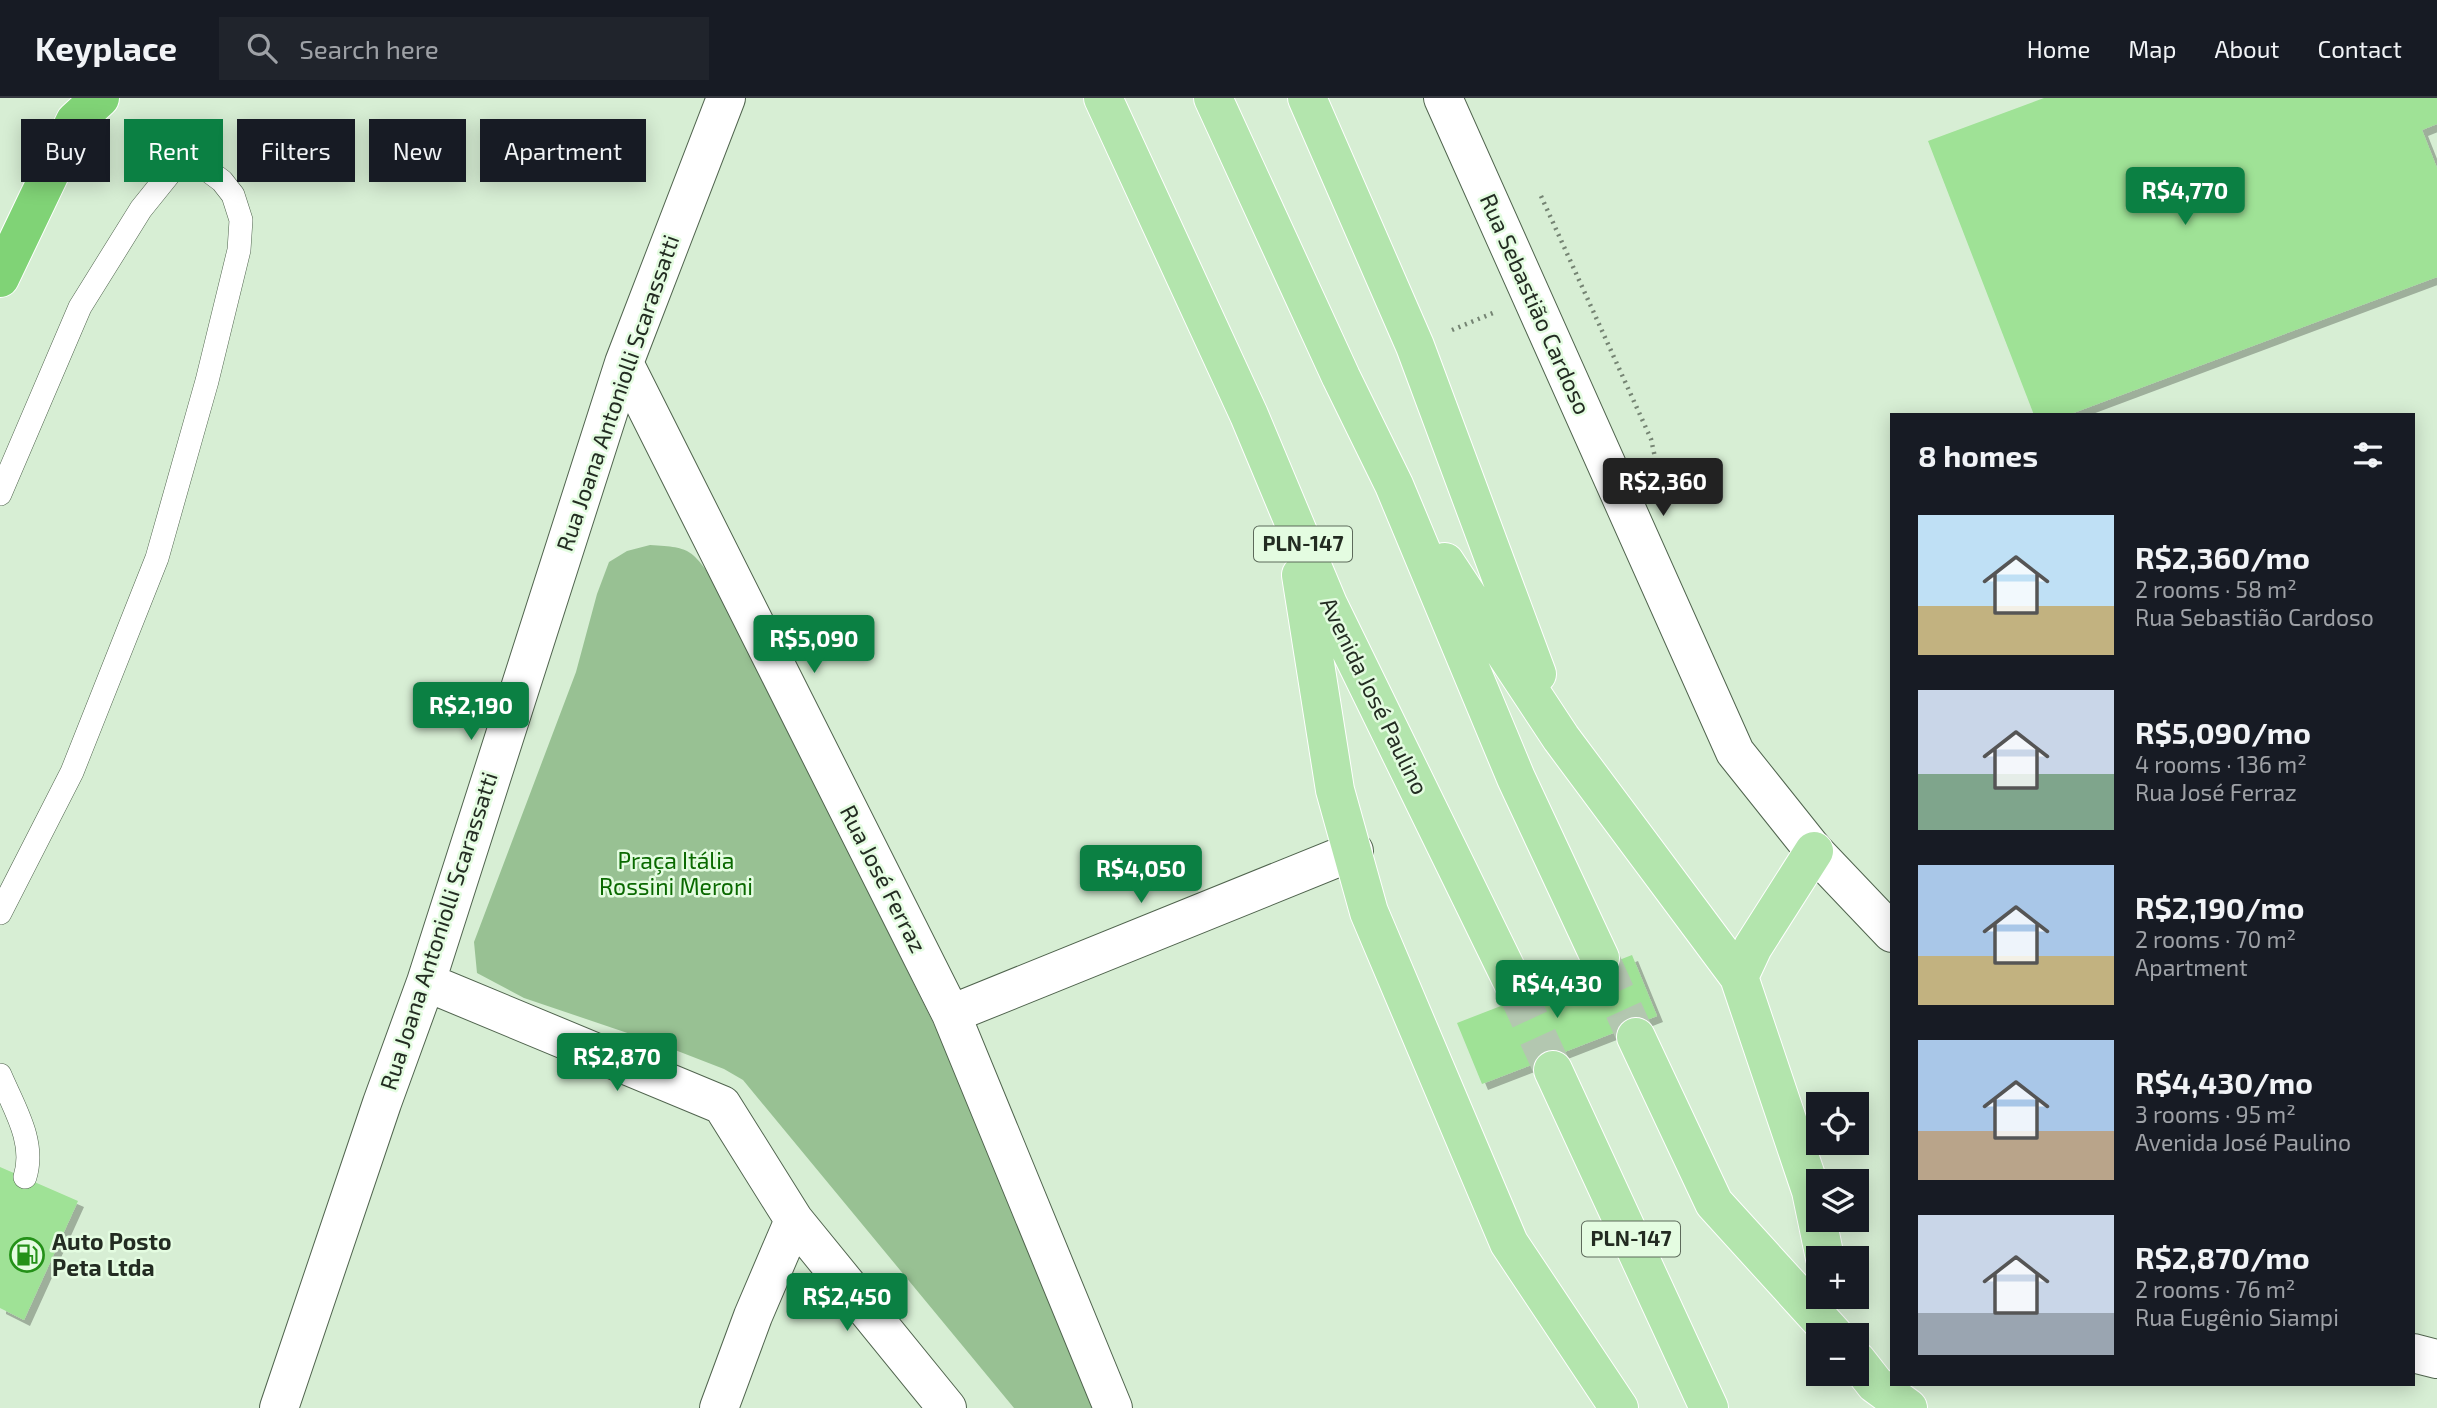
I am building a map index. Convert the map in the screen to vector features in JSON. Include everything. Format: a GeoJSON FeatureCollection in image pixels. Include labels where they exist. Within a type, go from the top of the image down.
{"type":"FeatureCollection","features":[{"type":"Feature","properties":{"kind":"highway"},"geometry":{"type":"LineString","coordinates":[[0,278],[75,121],[100,98]]}},
{"type":"Feature","properties":{"kind":"main road","name":"Avenida José Paulino"},"geometry":{"type":"LineString","coordinates":[[1103,98],[1249,415],[1328,604],[1514,985]]}},
{"type":"Feature","properties":{"kind":"main road"},"geometry":{"type":"LineString","coordinates":[[1213,98],[1341,377],[1394,485],[1516,778],[1600,958]]}},
{"type":"Feature","properties":{"kind":"main road"},"geometry":{"type":"LineString","coordinates":[[1307,98],[1415,346],[1561,738]]}},
{"type":"Feature","properties":{"kind":"main road"},"geometry":{"type":"LineString","coordinates":[[1394,485],[1561,738],[1739,977],[1811,1191],[1822,1246]]}},
{"type":"Feature","properties":{"kind":"main road"},"geometry":{"type":"LineString","coordinates":[[1291,518],[1335,790],[1369,912],[1509,1243],[1619,1408]]}},
{"type":"Feature","properties":{"kind":"main road"},"geometry":{"type":"LineString","coordinates":[[1739,977],[1753,947],[1814,851]]}},
{"type":"Feature","properties":{"kind":"main road"},"geometry":{"type":"LineString","coordinates":[[1636,1037],[1714,1203],[1823,1323]]}},
{"type":"Feature","properties":{"kind":"main road","name":"PLN-147"},"geometry":{"type":"LineString","coordinates":[[1553,1070],[1709,1408]]}},
{"type":"Feature","properties":{"kind":"main road"},"geometry":{"type":"LineString","coordinates":[[1869,1377],[1908,1408]]}},
{"type":"Feature","properties":{"kind":"street","name":"Rua Joana Antoniolli Scarassatti"},"geometry":{"type":"LineString","coordinates":[[279,1408],[382,1103],[426,982],[624,363],[726,98]]}},
{"type":"Feature","properties":{"kind":"street","name":"Rua Sebastião Cardoso"},"geometry":{"type":"LineString","coordinates":[[1443,98],[1735,752],[1814,851],[1890,931]]}},
{"type":"Feature","properties":{"kind":"street","name":"Rua José Ferraz"},"geometry":{"type":"LineString","coordinates":[[624,363],[951,1014],[1113,1408]]}},
{"type":"Feature","properties":{"kind":"street"},"geometry":{"type":"LineString","coordinates":[[951,1014],[1353,851]]}},
{"type":"Feature","properties":{"kind":"street"},"geometry":{"type":"LineString","coordinates":[[426,982],[723,1105],[794,1220],[947,1408]]}},
{"type":"Feature","properties":{"kind":"street"},"geometry":{"type":"LineString","coordinates":[[719,1408],[753,1316],[794,1220]]}},
{"type":"Feature","properties":{"kind":"street"},"geometry":{"type":"LineString","coordinates":[[2415,1354],[2437,1359]]}},
{"type":"Feature","properties":{"kind":"lane"},"geometry":{"type":"LineString","coordinates":[[0,494],[80,307],[141,209],[170,173],[184,164],[195,164],[206,169],[222,181],[233,195],[241,220],[239,250],[207,381],[157,558],[72,772],[0,913]]}},
{"type":"Feature","properties":{"kind":"lane"},"geometry":{"type":"LineString","coordinates":[[0,1075],[27,1139],[29,1157],[25,1177]]}},
{"type":"Feature","properties":{"kind":"path"},"geometry":{"type":"LineString","coordinates":[[1541,196],[1651,439],[1660,477]]}},
{"type":"Feature","properties":{"kind":"green space","name":"Praça Itália Rossini Meroni"},"geometry":{"type":"Polygon","coordinates":[[[650,545],[675,547],[690,553],[717,585],[949,1055],[1099,1408],[1014,1408],[743,1080],[724,1069],[657,1043],[524,998],[477,973],[474,942],[576,672],[597,594],[609,562],[627,551],[650,545]]]}},
{"type":"Feature","properties":{"kind":"building"},"geometry":{"type":"Polygon","coordinates":[[[2044,98],[2437,98],[2437,124],[2422,130],[2437,168],[2437,277],[2073,413],[2033,413],[1928,141],[2044,98]]]}},
{"type":"Feature","properties":{"kind":"building"},"geometry":{"type":"Polygon","coordinates":[[[1632,955],[1657,1016],[1482,1084],[1457,1023],[1632,955]]]}},
{"type":"Feature","properties":{"kind":"building","name":"Auto Posto Peta Ltda"},"geometry":{"type":"Polygon","coordinates":[[[0,1167],[78,1201],[24,1320],[0,1308],[0,1167]]]}},
{"type":"Feature","properties":{"kind":"tunnel"},"geometry":{"type":"LineString","coordinates":[[1600,958],[1636,1037]]}},
{"type":"Feature","properties":{"kind":"tunnel"},"geometry":{"type":"LineString","coordinates":[[1514,985],[1553,1070]]}},
{"type":"Feature","properties":{"kind":"place","name":"Auto Posto Peta Ltda"},"geometry":{"type":"Point","coordinates":[27,1255]}}]}
